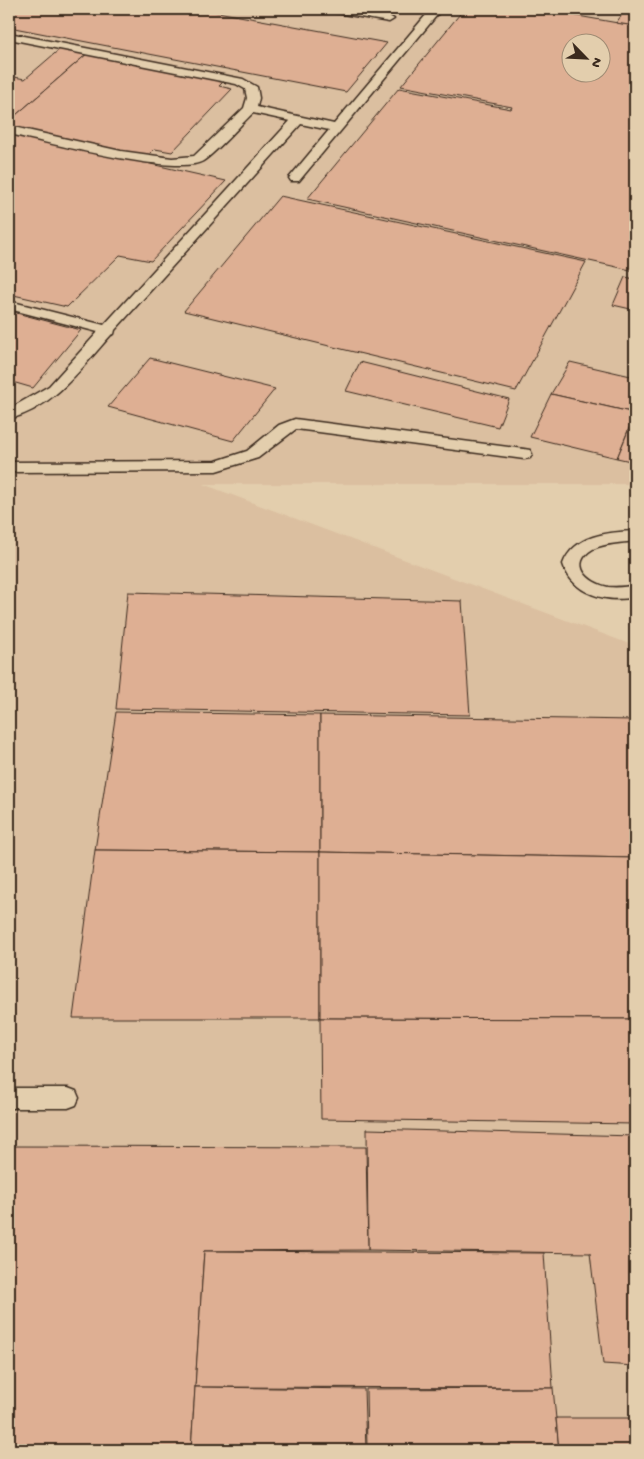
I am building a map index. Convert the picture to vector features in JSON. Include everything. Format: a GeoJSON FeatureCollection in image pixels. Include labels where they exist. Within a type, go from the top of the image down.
{"type":"FeatureCollection","features":[{"type":"Feature","properties":{"kind":"lane"},"geometry":{"type":"LineString","coordinates":[[332,9],[389,19]]}},
{"type":"Feature","properties":{"kind":"lane"},"geometry":{"type":"LineString","coordinates":[[295,178],[437,9]]}},
{"type":"Feature","properties":{"kind":"lane"},"geometry":{"type":"LineString","coordinates":[[9,36],[239,81],[251,87],[253,98],[250,109],[198,159],[172,162],[121,155],[9,130]]}},
{"type":"Feature","properties":{"kind":"lane"},"geometry":{"type":"LineString","coordinates":[[250,109],[336,128]]}},
{"type":"Feature","properties":{"kind":"lane"},"geometry":{"type":"LineString","coordinates":[[9,414],[16,412],[54,389],[109,331],[298,120]]}},
{"type":"Feature","properties":{"kind":"lane"},"geometry":{"type":"LineString","coordinates":[[9,305],[109,331]]}},
{"type":"Feature","properties":{"kind":"lane"},"geometry":{"type":"LineString","coordinates":[[9,466],[216,466],[239,461],[258,451],[286,426],[295,424],[524,454]]}},
{"type":"Feature","properties":{"kind":"lane"},"geometry":{"type":"LineString","coordinates":[[635,536],[587,545],[580,550],[573,564],[574,572],[580,580],[597,591],[617,595],[635,591]]}},
{"type":"Feature","properties":{"kind":"lane"},"geometry":{"type":"LineString","coordinates":[[608,541],[627,544],[635,548]]}},
{"type":"Feature","properties":{"kind":"lane"},"geometry":{"type":"LineString","coordinates":[[9,1098],[68,1098]]}},
{"type":"Feature","properties":{"kind":"shaded area"},"geometry":{"type":"Polygon","coordinates":[[[9,9],[635,9],[635,484],[203,484],[635,646],[635,1450],[9,1450],[9,9]]]}},
{"type":"Feature","properties":{"kind":"building"},"geometry":{"type":"Polygon","coordinates":[[[9,9],[201,9],[387,43],[346,92],[9,27],[9,9]]]}},
{"type":"Feature","properties":{"kind":"building"},"geometry":{"type":"Polygon","coordinates":[[[464,9],[538,9],[635,26],[635,271],[307,199],[399,88],[511,109],[512,107],[401,86],[464,9]]]}},
{"type":"Feature","properties":{"kind":"building"},"geometry":{"type":"Polygon","coordinates":[[[626,9],[635,9],[635,26],[616,23],[626,9]]]}},
{"type":"Feature","properties":{"kind":"building"},"geometry":{"type":"Polygon","coordinates":[[[61,48],[88,53],[9,121],[9,76],[25,79],[61,48]]]}},
{"type":"Feature","properties":{"kind":"building"},"geometry":{"type":"Polygon","coordinates":[[[88,53],[225,80],[219,86],[232,89],[172,152],[155,149],[147,157],[9,128],[9,121],[88,53]]]}},
{"type":"Feature","properties":{"kind":"building"},"geometry":{"type":"Polygon","coordinates":[[[9,132],[226,181],[151,261],[120,255],[67,307],[9,294],[9,132]]]}},
{"type":"Feature","properties":{"kind":"building"},"geometry":{"type":"Polygon","coordinates":[[[280,196],[586,262],[516,391],[184,311],[280,196]]]}},
{"type":"Feature","properties":{"kind":"building"},"geometry":{"type":"Polygon","coordinates":[[[625,277],[635,279],[635,310],[613,305],[625,277]]]}},
{"type":"Feature","properties":{"kind":"building"},"geometry":{"type":"Polygon","coordinates":[[[9,311],[81,330],[33,388],[9,381],[9,311]]]}},
{"type":"Feature","properties":{"kind":"building"},"geometry":{"type":"Polygon","coordinates":[[[150,358],[275,389],[233,441],[108,407],[150,358]]]}},
{"type":"Feature","properties":{"kind":"building"},"geometry":{"type":"Polygon","coordinates":[[[360,362],[509,399],[498,427],[346,391],[360,362]]]}},
{"type":"Feature","properties":{"kind":"building"},"geometry":{"type":"Polygon","coordinates":[[[570,362],[635,377],[635,413],[551,394],[570,362]]]}},
{"type":"Feature","properties":{"kind":"building"},"geometry":{"type":"Polygon","coordinates":[[[551,394],[635,413],[617,458],[530,437],[551,394]]]}},
{"type":"Feature","properties":{"kind":"building"},"geometry":{"type":"Polygon","coordinates":[[[635,414],[635,462],[617,458],[635,414]]]}},
{"type":"Feature","properties":{"kind":"building"},"geometry":{"type":"Polygon","coordinates":[[[128,592],[462,601],[470,715],[116,709],[128,592]]]}},
{"type":"Feature","properties":{"kind":"building"},"geometry":{"type":"Polygon","coordinates":[[[116,712],[320,715],[320,852],[95,850],[116,712]]]}},
{"type":"Feature","properties":{"kind":"building"},"geometry":{"type":"Polygon","coordinates":[[[320,715],[635,720],[635,858],[320,852],[320,715]]]}},
{"type":"Feature","properties":{"kind":"building"},"geometry":{"type":"Polygon","coordinates":[[[95,850],[320,852],[320,1018],[73,1018],[95,850]]]}},
{"type":"Feature","properties":{"kind":"building"},"geometry":{"type":"Polygon","coordinates":[[[320,852],[635,858],[635,1019],[320,1018],[320,852]]]}},
{"type":"Feature","properties":{"kind":"building"},"geometry":{"type":"Polygon","coordinates":[[[320,1018],[635,1019],[635,1124],[321,1119],[320,1018]]]}},
{"type":"Feature","properties":{"kind":"building"},"geometry":{"type":"Polygon","coordinates":[[[367,1129],[635,1136],[635,1366],[603,1364],[590,1253],[368,1250],[367,1129]]]}},
{"type":"Feature","properties":{"kind":"building"},"geometry":{"type":"Polygon","coordinates":[[[9,1146],[366,1147],[368,1250],[204,1251],[191,1450],[9,1450],[9,1146]]]}},
{"type":"Feature","properties":{"kind":"building"},"geometry":{"type":"Polygon","coordinates":[[[204,1251],[544,1253],[553,1388],[195,1387],[204,1251]]]}},
{"type":"Feature","properties":{"kind":"building"},"geometry":{"type":"Polygon","coordinates":[[[195,1387],[364,1389],[366,1450],[191,1450],[195,1387]]]}},
{"type":"Feature","properties":{"kind":"building"},"geometry":{"type":"Polygon","coordinates":[[[553,1388],[559,1450],[367,1450],[366,1389],[553,1388]]]}},
{"type":"Feature","properties":{"kind":"building"},"geometry":{"type":"Polygon","coordinates":[[[556,1418],[635,1418],[635,1450],[559,1450],[556,1418]]]}}]}
